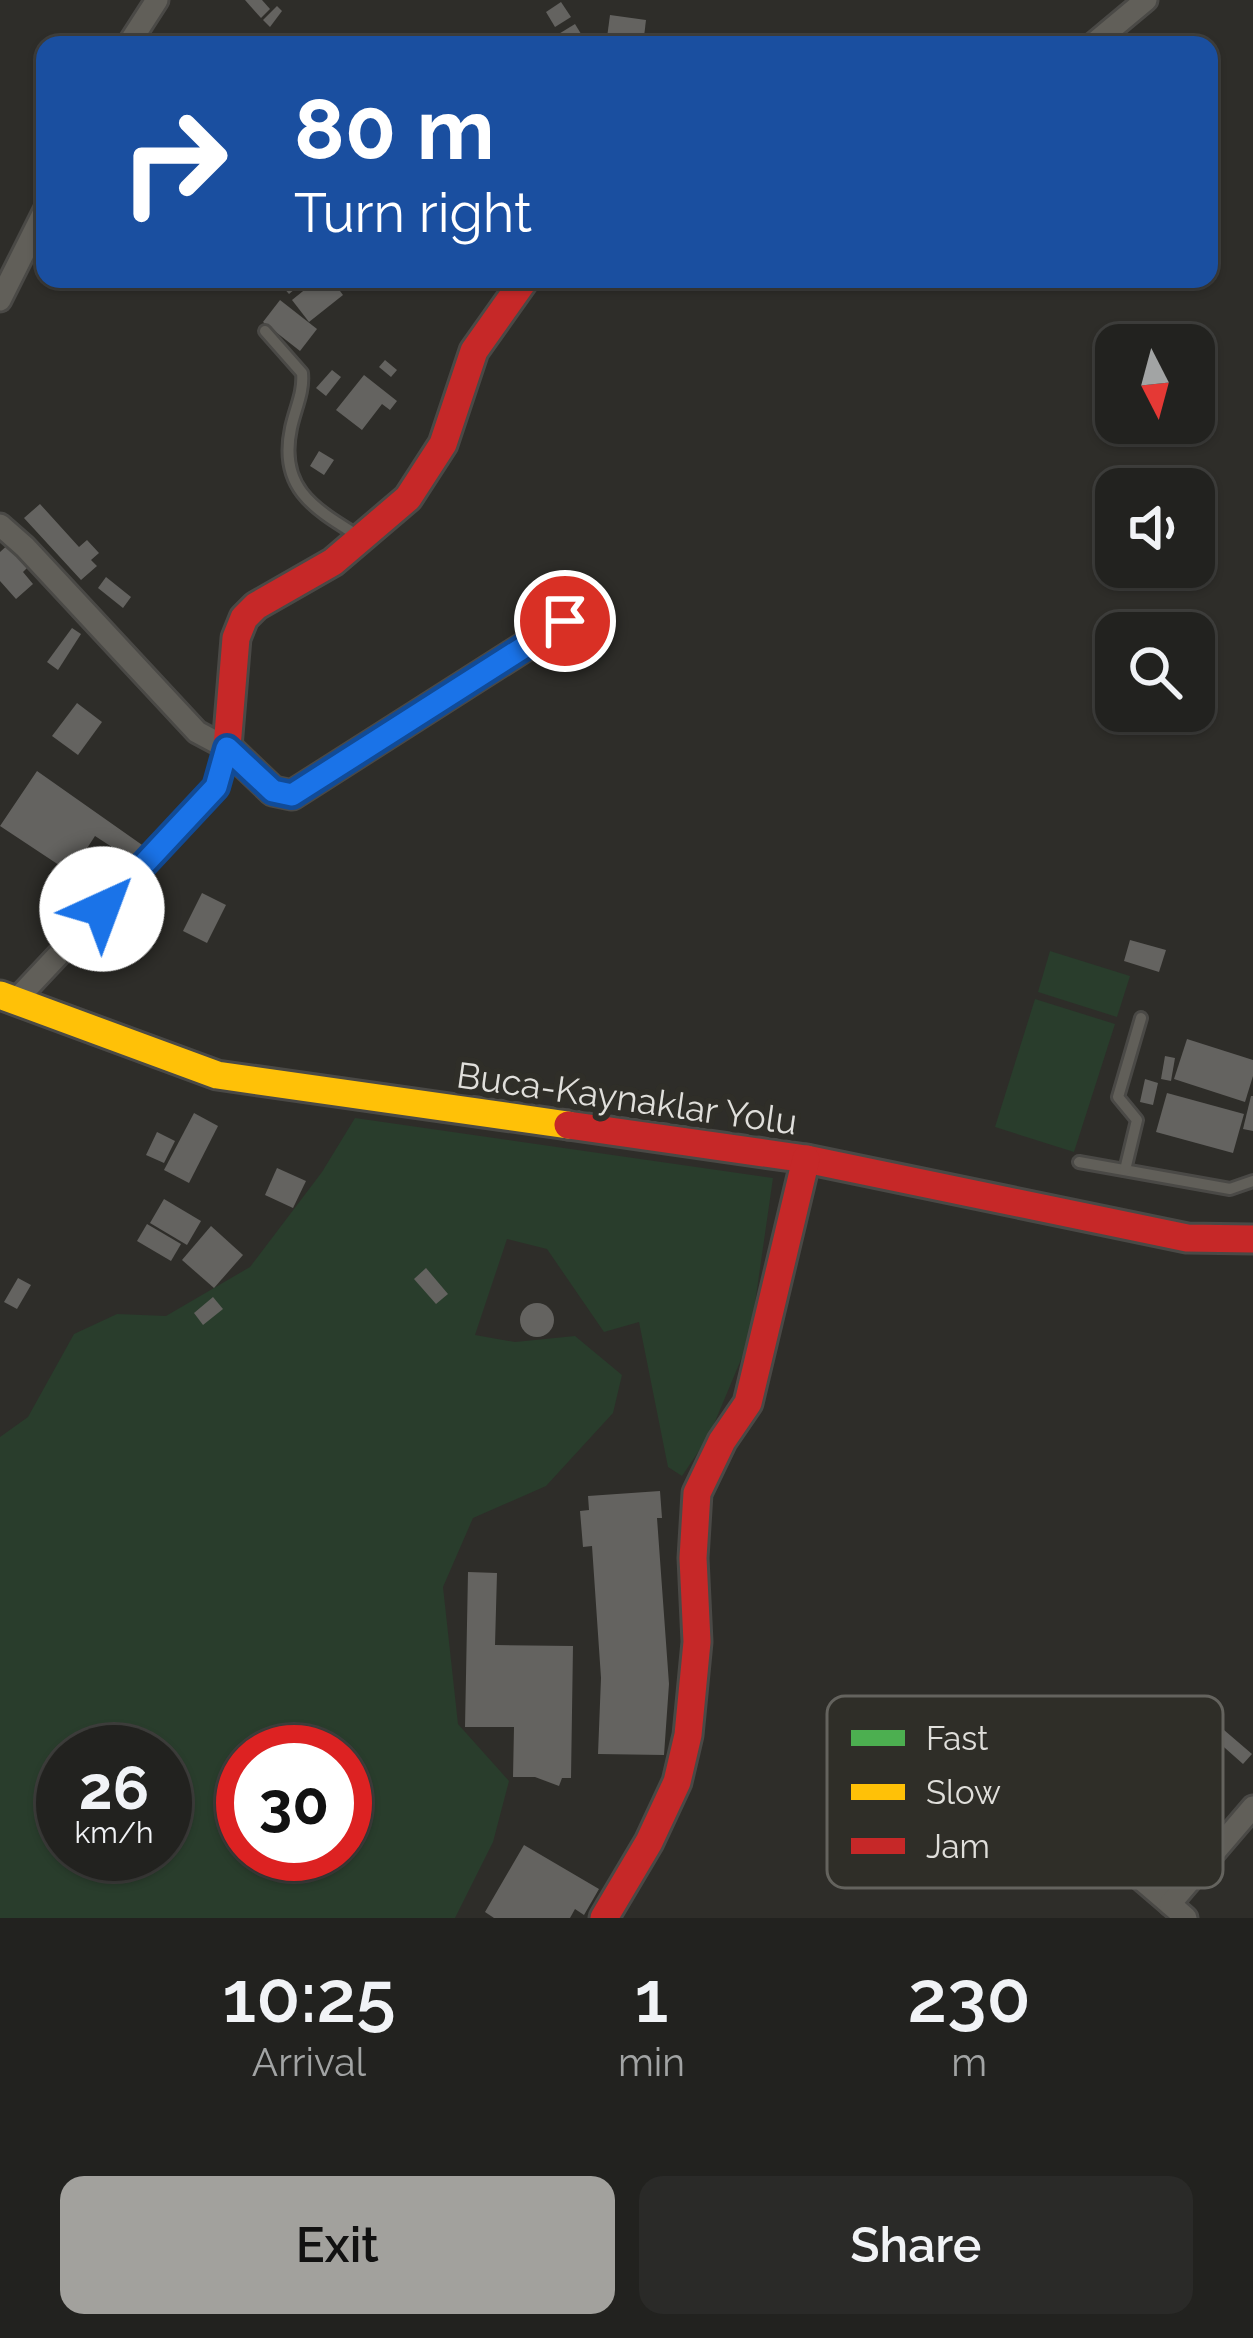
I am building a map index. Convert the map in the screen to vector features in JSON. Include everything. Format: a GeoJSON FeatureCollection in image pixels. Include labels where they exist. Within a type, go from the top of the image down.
{"type":"FeatureCollection","features":[{"type":"Feature","properties":{"kind":"street"},"geometry":{"type":"LineString","coordinates":[[134,36],[157,0]]}},
{"type":"Feature","properties":{"kind":"street"},"geometry":{"type":"LineString","coordinates":[[1103,36],[1146,0]]}},
{"type":"Feature","properties":{"kind":"street"},"geometry":{"type":"LineString","coordinates":[[0,300],[36,228]]}},
{"type":"Feature","properties":{"kind":"street"},"geometry":{"type":"LineString","coordinates":[[8,998],[216,787],[227,748],[236,638],[244,618],[256,606],[333,562],[407,498],[433,462],[451,425],[474,351],[518,288]]}},
{"type":"Feature","properties":{"kind":"street"},"geometry":{"type":"LineString","coordinates":[[0,525],[26,547],[197,732],[227,748],[273,791],[292,795],[565,621]]}},
{"type":"Feature","properties":{"kind":"street","name":"Buca-Kaynaklar Yolu"},"geometry":{"type":"LineString","coordinates":[[8,998],[217,1075],[806,1159],[1187,1238],[1253,1239]]}},
{"type":"Feature","properties":{"kind":"street"},"geometry":{"type":"LineString","coordinates":[[604,1918],[649,1842],[677,1782],[688,1735],[697,1642],[693,1558],[697,1492],[748,1402],[806,1159]]}},
{"type":"Feature","properties":{"kind":"street"},"geometry":{"type":"LineString","coordinates":[[1223,1849],[1253,1807]]}},
{"type":"Feature","properties":{"kind":"street"},"geometry":{"type":"LineString","coordinates":[[1151,1888],[1178,1911]]}},
{"type":"Feature","properties":{"kind":"lane"},"geometry":{"type":"LineString","coordinates":[[266,332],[302,373],[289,445],[296,484],[308,505],[362,538]]}},
{"type":"Feature","properties":{"kind":"lane"},"geometry":{"type":"LineString","coordinates":[[1125,1170],[1137,1120],[1119,1094],[1141,1018]]}},
{"type":"Feature","properties":{"kind":"lane"},"geometry":{"type":"LineString","coordinates":[[1079,1162],[1230,1190],[1253,1181]]}},
{"type":"Feature","properties":{"kind":"green space"},"geometry":{"type":"Polygon","coordinates":[[[1050,951],[1130,976],[1117,1017],[1038,992],[1050,951]]]}},
{"type":"Feature","properties":{"kind":"green space"},"geometry":{"type":"Polygon","coordinates":[[[1035,999],[1115,1024],[1074,1152],[995,1127],[1035,999]]]}},
{"type":"Feature","properties":{"kind":"green space"},"geometry":{"type":"Polygon","coordinates":[[[355,1118],[773,1178],[750,1338],[709,1436],[682,1476],[668,1467],[639,1322],[604,1332],[547,1249],[507,1239],[475,1335],[515,1342],[575,1336],[622,1375],[613,1413],[546,1486],[473,1518],[443,1587],[458,1724],[509,1781],[493,1842],[455,1918],[0,1918],[0,1437],[28,1417],[74,1334],[117,1314],[166,1316],[250,1267],[322,1172],[355,1118]]]}},
{"type":"Feature","properties":{"kind":"building"},"geometry":{"type":"Polygon","coordinates":[[[245,0],[262,0],[270,9],[261,18],[245,0]]]}},
{"type":"Feature","properties":{"kind":"building"},"geometry":{"type":"Polygon","coordinates":[[[561,2],[571,17],[555,27],[546,12],[561,2]]]}},
{"type":"Feature","properties":{"kind":"building"},"geometry":{"type":"Polygon","coordinates":[[[277,6],[282,11],[270,27],[263,20],[277,6]]]}},
{"type":"Feature","properties":{"kind":"building"},"geometry":{"type":"Polygon","coordinates":[[[610,15],[646,20],[644,36],[607,36],[610,15]]]}},
{"type":"Feature","properties":{"kind":"building"},"geometry":{"type":"Polygon","coordinates":[[[575,24],[582,36],[558,36],[575,24]]]}},
{"type":"Feature","properties":{"kind":"building"},"geometry":{"type":"Polygon","coordinates":[[[307,288],[338,288],[343,295],[309,322],[292,300],[307,288]]]}},
{"type":"Feature","properties":{"kind":"building"},"geometry":{"type":"Polygon","coordinates":[[[280,300],[317,329],[300,351],[263,322],[280,300]]]}},
{"type":"Feature","properties":{"kind":"building"},"geometry":{"type":"Polygon","coordinates":[[[385,360],[397,370],[391,377],[379,367],[385,360]]]}},
{"type":"Feature","properties":{"kind":"building"},"geometry":{"type":"Polygon","coordinates":[[[332,370],[341,377],[326,396],[316,388],[332,370]]]}},
{"type":"Feature","properties":{"kind":"building"},"geometry":{"type":"Polygon","coordinates":[[[364,375],[397,401],[390,410],[382,404],[362,430],[336,410],[364,375]]]}},
{"type":"Feature","properties":{"kind":"building"},"geometry":{"type":"Polygon","coordinates":[[[319,451],[334,460],[324,475],[310,466],[319,451]]]}},
{"type":"Feature","properties":{"kind":"building"},"geometry":{"type":"Polygon","coordinates":[[[40,504],[79,547],[87,540],[99,553],[91,560],[97,566],[81,580],[24,518],[40,504]]]}},
{"type":"Feature","properties":{"kind":"building"},"geometry":{"type":"Polygon","coordinates":[[[11,542],[31,564],[23,572],[33,584],[16,599],[0,581],[0,552],[11,542]]]}},
{"type":"Feature","properties":{"kind":"building"},"geometry":{"type":"Polygon","coordinates":[[[106,577],[131,597],[123,608],[98,588],[106,577]]]}},
{"type":"Feature","properties":{"kind":"building"},"geometry":{"type":"Polygon","coordinates":[[[72,628],[81,634],[58,670],[47,662],[72,628]]]}},
{"type":"Feature","properties":{"kind":"building"},"geometry":{"type":"Polygon","coordinates":[[[77,703],[102,722],[78,755],[52,736],[77,703]]]}},
{"type":"Feature","properties":{"kind":"building"},"geometry":{"type":"Polygon","coordinates":[[[37,771],[145,847],[135,862],[95,836],[71,873],[0,826],[37,771]]]}},
{"type":"Feature","properties":{"kind":"building"},"geometry":{"type":"Polygon","coordinates":[[[202,893],[226,905],[207,943],[183,931],[202,893]]]}},
{"type":"Feature","properties":{"kind":"building"},"geometry":{"type":"Polygon","coordinates":[[[1130,940],[1166,950],[1159,972],[1124,961],[1130,940]]]}},
{"type":"Feature","properties":{"kind":"building"},"geometry":{"type":"Polygon","coordinates":[[[1187,1039],[1253,1060],[1245,1102],[1174,1079],[1187,1039]]]}},
{"type":"Feature","properties":{"kind":"building"},"geometry":{"type":"Polygon","coordinates":[[[1165,1056],[1175,1058],[1171,1081],[1161,1079],[1165,1056]]]}},
{"type":"Feature","properties":{"kind":"building"},"geometry":{"type":"Polygon","coordinates":[[[1145,1079],[1158,1083],[1153,1105],[1140,1102],[1145,1079]]]}},
{"type":"Feature","properties":{"kind":"building"},"geometry":{"type":"Polygon","coordinates":[[[1167,1093],[1244,1114],[1233,1153],[1156,1132],[1167,1093]]]}},
{"type":"Feature","properties":{"kind":"building"},"geometry":{"type":"Polygon","coordinates":[[[1253,1096],[1253,1131],[1243,1129],[1253,1096]]]}},
{"type":"Feature","properties":{"kind":"building"},"geometry":{"type":"Polygon","coordinates":[[[194,1113],[218,1126],[189,1183],[164,1170],[194,1113]]]}},
{"type":"Feature","properties":{"kind":"building"},"geometry":{"type":"Polygon","coordinates":[[[157,1132],[175,1141],[164,1163],[146,1155],[157,1132]]]}},
{"type":"Feature","properties":{"kind":"building"},"geometry":{"type":"Polygon","coordinates":[[[277,1168],[306,1181],[293,1208],[265,1195],[277,1168]]]}},
{"type":"Feature","properties":{"kind":"building"},"geometry":{"type":"Polygon","coordinates":[[[164,1199],[201,1221],[187,1245],[150,1223],[164,1199]]]}},
{"type":"Feature","properties":{"kind":"building"},"geometry":{"type":"Polygon","coordinates":[[[147,1224],[181,1244],[171,1261],[137,1241],[147,1224]]]}},
{"type":"Feature","properties":{"kind":"building"},"geometry":{"type":"Polygon","coordinates":[[[211,1226],[243,1255],[214,1288],[182,1260],[211,1226]]]}},
{"type":"Feature","properties":{"kind":"building"},"geometry":{"type":"Polygon","coordinates":[[[426,1268],[448,1294],[436,1304],[414,1279],[426,1268]]]}},
{"type":"Feature","properties":{"kind":"building"},"geometry":{"type":"Polygon","coordinates":[[[18,1278],[31,1285],[17,1309],[4,1302],[18,1278]]]}},
{"type":"Feature","properties":{"kind":"building"},"geometry":{"type":"Polygon","coordinates":[[[213,1297],[223,1309],[203,1325],[194,1313],[213,1297]]]}},
{"type":"Feature","properties":{"kind":"building"},"geometry":{"type":"Polygon","coordinates":[[[537,1303],[549,1308],[554,1320],[549,1332],[537,1337],[525,1332],[520,1320],[525,1308],[537,1303]]]}},
{"type":"Feature","properties":{"kind":"building"},"geometry":{"type":"Polygon","coordinates":[[[660,1491],[662,1518],[657,1518],[669,1684],[664,1755],[598,1754],[601,1678],[592,1546],[583,1547],[580,1511],[589,1510],[588,1496],[660,1491]]]}},
{"type":"Feature","properties":{"kind":"building"},"geometry":{"type":"Polygon","coordinates":[[[468,1572],[497,1573],[495,1645],[573,1646],[571,1778],[562,1778],[559,1786],[535,1777],[513,1777],[514,1727],[465,1727],[468,1572]]]}},
{"type":"Feature","properties":{"kind":"building"},"geometry":{"type":"Polygon","coordinates":[[[1223,1731],[1252,1754],[1243,1764],[1223,1746],[1223,1731]]]}},
{"type":"Feature","properties":{"kind":"building"},"geometry":{"type":"Polygon","coordinates":[[[524,1845],[599,1889],[584,1915],[575,1909],[570,1918],[494,1918],[485,1912],[524,1845]]]}},
{"type":"Feature","properties":{"kind":"traffic: fast"},"geometry":{"type":"LineString","coordinates":[[227,747],[273,791],[292,795],[565,621]]}},
{"type":"Feature","properties":{"kind":"traffic: slow"},"geometry":{"type":"LineString","coordinates":[[0,995],[217,1075],[568,1125]]}},
{"type":"Feature","properties":{"kind":"traffic: jam"},"geometry":{"type":"LineString","coordinates":[[227,747],[236,638],[244,618],[256,606],[333,562],[408,498],[443,444],[474,351],[519,288]]}},
{"type":"Feature","properties":{"kind":"traffic: jam"},"geometry":{"type":"LineString","coordinates":[[568,1125],[806,1159],[1187,1238],[1253,1239]]}},
{"type":"Feature","properties":{"kind":"traffic: jam"},"geometry":{"type":"LineString","coordinates":[[604,1918],[649,1842],[677,1782],[688,1735],[697,1642],[693,1558],[697,1493],[722,1441],[748,1403],[806,1159]]}},
{"type":"Feature","properties":{"kind":"route"},"geometry":{"type":"LineString","coordinates":[[102,909],[216,787],[227,748],[273,791],[292,795],[565,621]]}}]}
